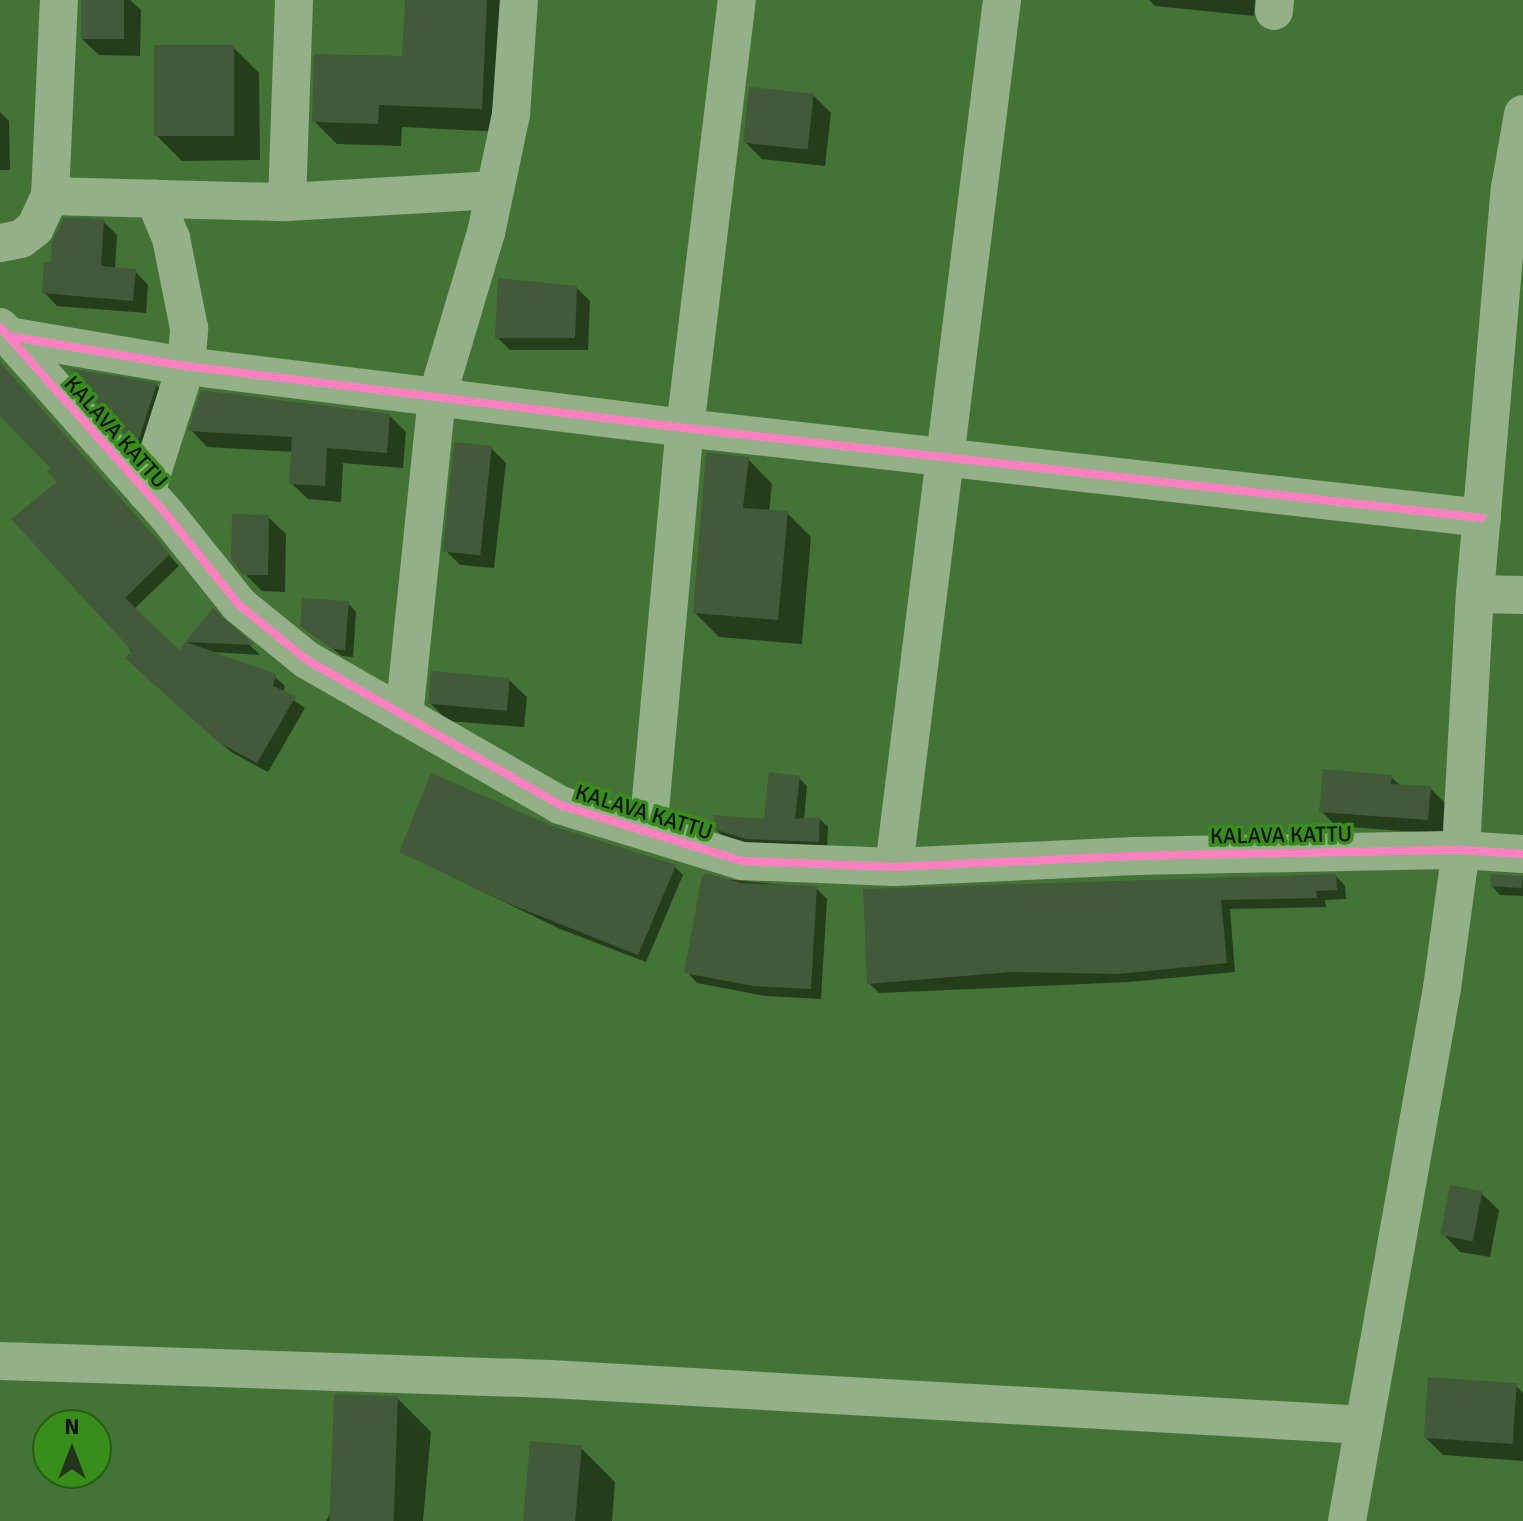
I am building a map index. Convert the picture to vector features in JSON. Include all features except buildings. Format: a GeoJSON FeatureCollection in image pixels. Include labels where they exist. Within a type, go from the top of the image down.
{"type":"FeatureCollection","features":[{"type":"Feature","properties":{"kind":"street"},"geometry":{"type":"LineString","coordinates":[[0,243],[21,239],[35,228],[50,196],[59,0]]}},
{"type":"Feature","properties":{"kind":"street"},"geometry":{"type":"LineString","coordinates":[[287,202],[294,0]]}},
{"type":"Feature","properties":{"kind":"street"},"geometry":{"type":"LineString","coordinates":[[404,716],[437,397],[495,190],[511,114],[519,0]]}},
{"type":"Feature","properties":{"kind":"street"},"geometry":{"type":"LineString","coordinates":[[648,832],[685,428],[737,0]]}},
{"type":"Feature","properties":{"kind":"street"},"geometry":{"type":"LineString","coordinates":[[894,867],[1002,0]]}},
{"type":"Feature","properties":{"kind":"street"},"geometry":{"type":"LineString","coordinates":[[1347,1521],[1442,988],[1461,850],[1475,594],[1510,188],[1523,114]]}},
{"type":"Feature","properties":{"kind":"street"},"geometry":{"type":"LineString","coordinates":[[50,196],[287,202],[495,190]]}},
{"type":"Feature","properties":{"kind":"street"},"geometry":{"type":"LineString","coordinates":[[146,492],[186,366],[187,301],[154,198]]}},
{"type":"Feature","properties":{"kind":"street"},"geometry":{"type":"LineString","coordinates":[[4,331],[186,366],[945,460],[1482,518]]}},
{"type":"Feature","properties":{"kind":"street","name":"KALAVA KATTU"},"geometry":{"type":"LineString","coordinates":[[4,331],[146,492],[239,605],[307,660],[560,805],[742,861],[894,867],[1461,850],[1523,854]]}},
{"type":"Feature","properties":{"kind":"street"},"geometry":{"type":"LineString","coordinates":[[1475,594],[1523,595]]}},
{"type":"Feature","properties":{"kind":"street"},"geometry":{"type":"LineString","coordinates":[[0,1361],[550,1379],[1364,1425]]}},
{"type":"Feature","properties":{"kind":"cycle path"},"geometry":{"type":"LineString","coordinates":[[0,327],[167,515],[239,605],[307,660],[560,805],[742,861],[894,867],[1135,856],[1461,850],[1523,854]]}},
{"type":"Feature","properties":{"kind":"cycle path"},"geometry":{"type":"LineString","coordinates":[[8,336],[186,366],[685,428],[1482,518]]}}]}
